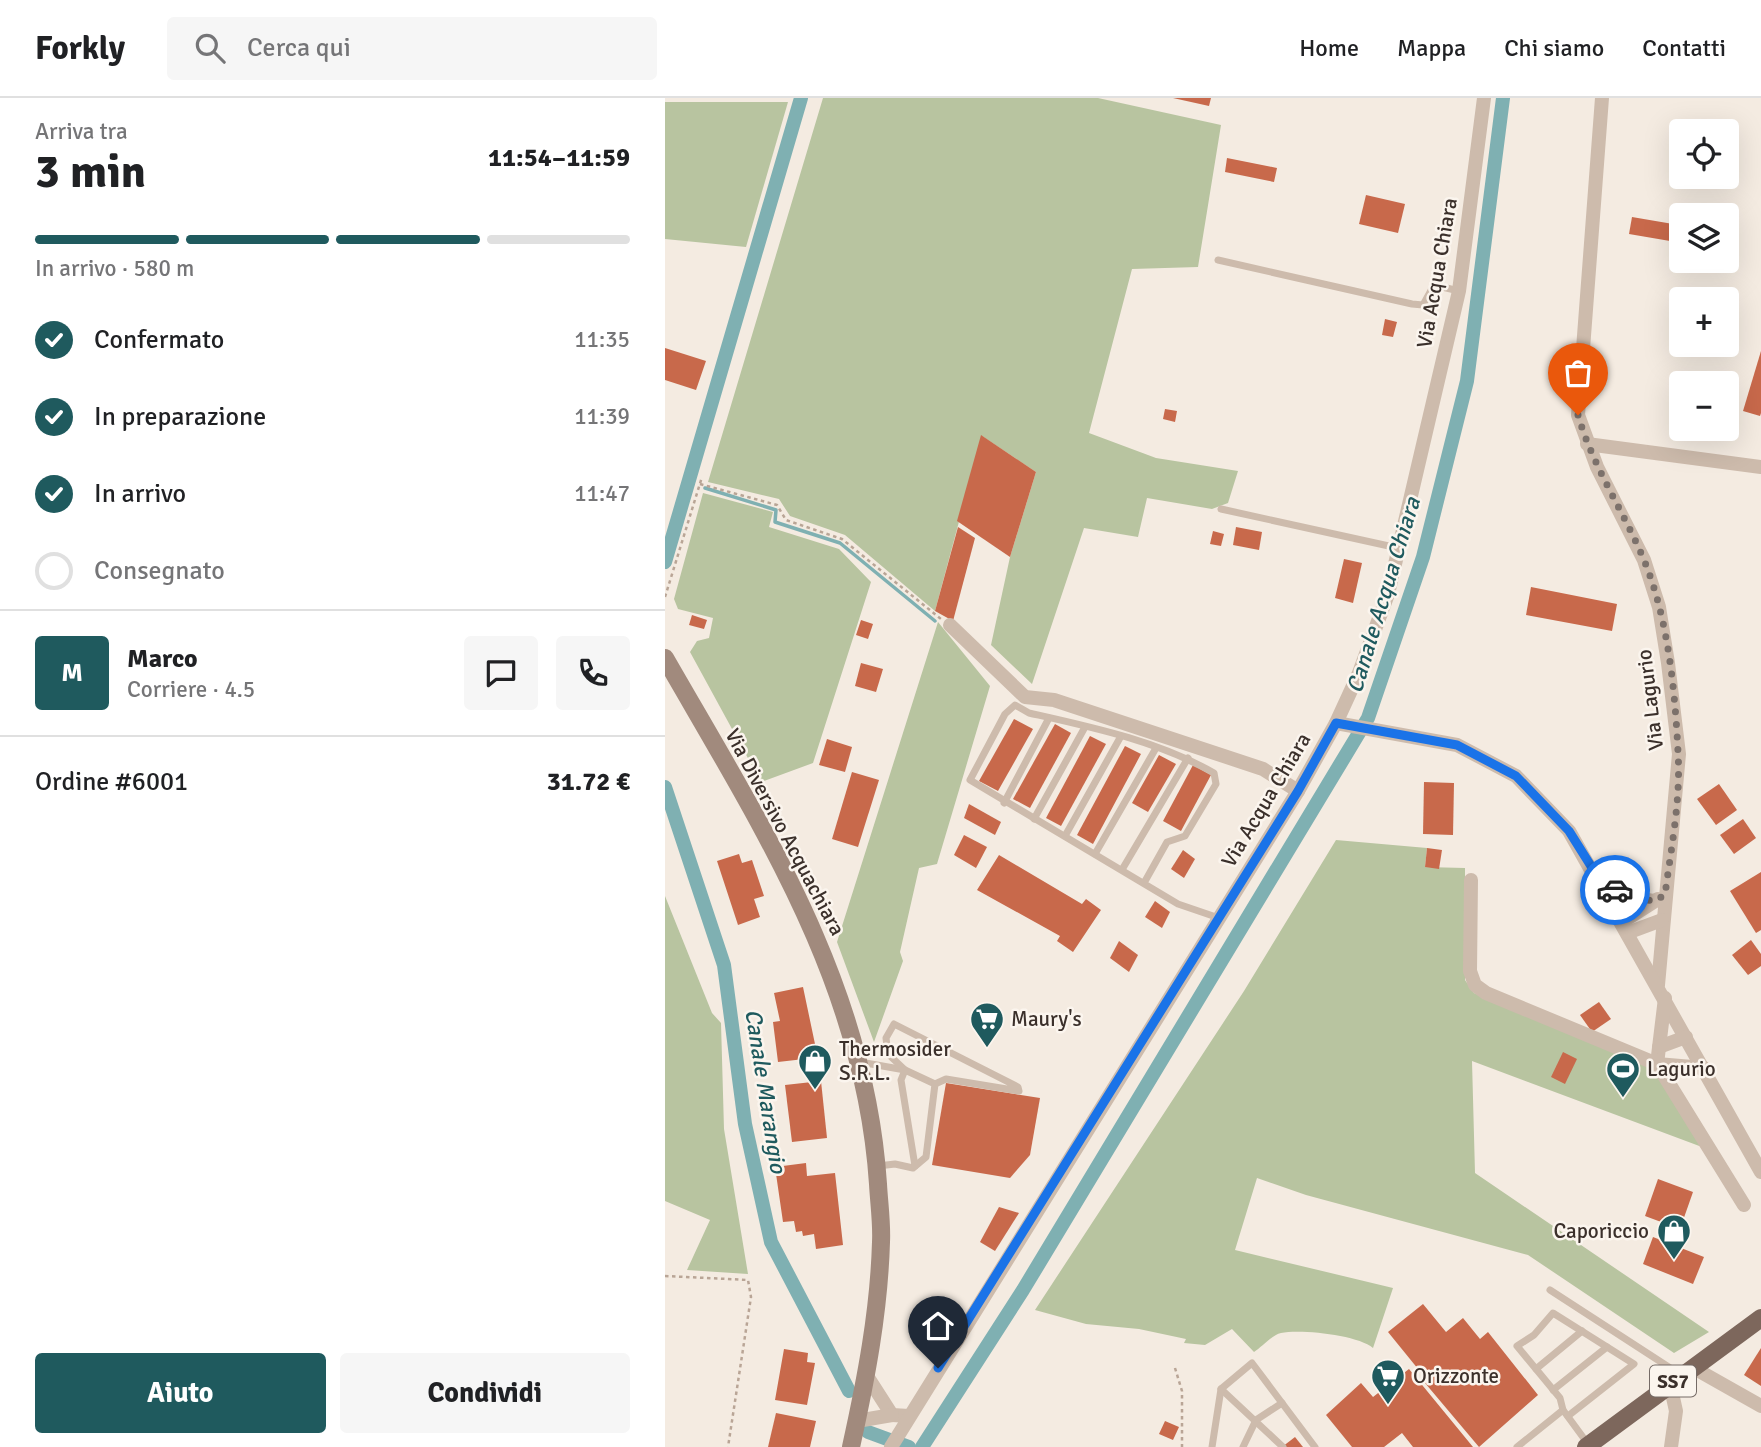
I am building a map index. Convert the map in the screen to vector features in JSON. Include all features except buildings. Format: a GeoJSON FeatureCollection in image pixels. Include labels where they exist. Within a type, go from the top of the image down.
{"type":"FeatureCollection","features":[{"type":"Feature","properties":{"kind":"main road","name":"Via Diversivo Acquachiara"},"geometry":{"type":"LineString","coordinates":[[665,658],[793,887],[842,1000],[860,1062],[877,1166],[882,1240],[867,1376],[851,1447]]}},
{"type":"Feature","properties":{"kind":"main road","name":"SS7"},"geometry":{"type":"LineString","coordinates":[[1587,1446],[1761,1318]]}},
{"type":"Feature","properties":{"kind":"street","name":"Via Acqua Chiara"},"geometry":{"type":"LineString","coordinates":[[891,1447],[1298,791],[1343,724],[1388,594],[1459,291],[1484,98]]}},
{"type":"Feature","properties":{"kind":"street","name":"Via Lagurio"},"geometry":{"type":"LineString","coordinates":[[1602,98],[1578,415],[1587,444],[1644,560],[1659,607],[1679,754],[1676,805],[1660,898],[1663,920],[1662,992],[1657,1065]]}},
{"type":"Feature","properties":{"kind":"street"},"geometry":{"type":"LineString","coordinates":[[1587,444],[1761,467]]}},
{"type":"Feature","properties":{"kind":"street"},"geometry":{"type":"LineString","coordinates":[[950,625],[1025,697],[1053,700],[1263,769],[1298,791]]}},
{"type":"Feature","properties":{"kind":"street"},"geometry":{"type":"LineString","coordinates":[[1343,724],[1382,729],[1457,745],[1516,776],[1569,831],[1601,882],[1761,1172]]}},
{"type":"Feature","properties":{"kind":"street"},"geometry":{"type":"LineString","coordinates":[[1471,880],[1470,971],[1475,985],[1486,993],[1657,1065],[1703,1068]]}},
{"type":"Feature","properties":{"kind":"street"},"geometry":{"type":"LineString","coordinates":[[1601,882],[1627,897],[1660,898]]}},
{"type":"Feature","properties":{"kind":"street"},"geometry":{"type":"LineString","coordinates":[[1625,927],[1660,898]]}},
{"type":"Feature","properties":{"kind":"street"},"geometry":{"type":"LineString","coordinates":[[1625,927],[1663,920]]}},
{"type":"Feature","properties":{"kind":"street"},"geometry":{"type":"LineString","coordinates":[[1677,1065],[1689,1042]]}},
{"type":"Feature","properties":{"kind":"street"},"geometry":{"type":"LineString","coordinates":[[1659,1047],[1689,1042]]}},
{"type":"Feature","properties":{"kind":"street"},"geometry":{"type":"LineString","coordinates":[[1657,1065],[1744,1205]]}},
{"type":"Feature","properties":{"kind":"street"},"geometry":{"type":"LineString","coordinates":[[1671,1447],[1681,1375],[1761,1406]]}},
{"type":"Feature","properties":{"kind":"street"},"geometry":{"type":"LineString","coordinates":[[867,1376],[893,1415]]}},
{"type":"Feature","properties":{"kind":"street"},"geometry":{"type":"LineString","coordinates":[[860,1410],[909,1416]]}},
{"type":"Feature","properties":{"kind":"lane"},"geometry":{"type":"LineString","coordinates":[[1217,260],[1412,304],[1423,305],[1434,285],[1459,291]]}},
{"type":"Feature","properties":{"kind":"lane"},"geometry":{"type":"LineString","coordinates":[[1221,509],[1399,548]]}},
{"type":"Feature","properties":{"kind":"lane"},"geometry":{"type":"LineString","coordinates":[[1144,883],[1167,842],[1185,835],[1216,784],[1214,773],[1188,758],[1121,736],[1028,713],[1015,705],[999,725],[969,780],[1004,803],[1122,868],[1144,883],[1178,904],[1219,918]]}},
{"type":"Feature","properties":{"kind":"lane"},"geometry":{"type":"LineString","coordinates":[[1004,803],[1049,718]]}},
{"type":"Feature","properties":{"kind":"lane"},"geometry":{"type":"LineString","coordinates":[[1034,819],[1085,727]]}},
{"type":"Feature","properties":{"kind":"lane"},"geometry":{"type":"LineString","coordinates":[[1065,836],[1121,736]]}},
{"type":"Feature","properties":{"kind":"lane"},"geometry":{"type":"LineString","coordinates":[[1095,854],[1156,748]]}},
{"type":"Feature","properties":{"kind":"lane"},"geometry":{"type":"LineString","coordinates":[[1122,868],[1188,758]]}},
{"type":"Feature","properties":{"kind":"lane"},"geometry":{"type":"LineString","coordinates":[[860,1062],[905,1070],[935,1084],[946,1079],[1019,1091],[1018,1087],[894,1024],[886,1038],[888,1054],[905,1070]]}},
{"type":"Feature","properties":{"kind":"lane"},"geometry":{"type":"LineString","coordinates":[[905,1070],[901,1080],[915,1167]]}},
{"type":"Feature","properties":{"kind":"lane"},"geometry":{"type":"LineString","coordinates":[[877,1166],[915,1167],[926,1157],[935,1084]]}},
{"type":"Feature","properties":{"kind":"lane"},"geometry":{"type":"LineString","coordinates":[[1550,1290],[1681,1375]]}},
{"type":"Feature","properties":{"kind":"lane"},"geometry":{"type":"LineString","coordinates":[[1517,1447],[1565,1413],[1633,1364],[1553,1313],[1534,1335],[1517,1346],[1553,1390],[1565,1413],[1587,1446]]}},
{"type":"Feature","properties":{"kind":"lane"},"geometry":{"type":"LineString","coordinates":[[1535,1369],[1582,1331]]}},
{"type":"Feature","properties":{"kind":"lane"},"geometry":{"type":"LineString","coordinates":[[1553,1390],[1607,1347]]}},
{"type":"Feature","properties":{"kind":"lane"},"geometry":{"type":"LineString","coordinates":[[1212,1447],[1221,1390],[1252,1363],[1315,1447]]}},
{"type":"Feature","properties":{"kind":"lane"},"geometry":{"type":"LineString","coordinates":[[1221,1390],[1257,1420],[1283,1447]]}},
{"type":"Feature","properties":{"kind":"lane"},"geometry":{"type":"LineString","coordinates":[[1244,1447],[1257,1420],[1282,1404]]}},
{"type":"Feature","properties":{"kind":"path"},"geometry":{"type":"LineString","coordinates":[[665,597],[702,477]]}},
{"type":"Feature","properties":{"kind":"path"},"geometry":{"type":"LineString","coordinates":[[700,484],[777,505],[786,520],[842,539],[950,625]]}},
{"type":"Feature","properties":{"kind":"path"},"geometry":{"type":"LineString","coordinates":[[665,1276],[748,1280],[751,1297],[729,1447]]}},
{"type":"Feature","properties":{"kind":"path"},"geometry":{"type":"LineString","coordinates":[[1175,1368],[1182,1391],[1182,1447]]}},
{"type":"Feature","properties":{"kind":"green space"},"geometry":{"type":"Polygon","coordinates":[[[823,98],[1098,98],[1221,125],[1198,267],[1132,269],[1089,433],[1156,458],[1238,471],[1228,503],[1212,509],[1147,498],[1138,537],[1084,528],[1032,684],[991,645],[1010,557],[1036,472],[982,436],[935,611],[845,535],[790,516],[779,499],[708,482],[823,98]]]}},
{"type":"Feature","properties":{"kind":"green space"},"geometry":{"type":"Polygon","coordinates":[[[665,102],[788,102],[746,247],[665,239],[665,102]]]}},
{"type":"Feature","properties":{"kind":"green space"},"geometry":{"type":"Polygon","coordinates":[[[703,493],[773,512],[769,527],[839,549],[871,582],[813,763],[761,782],[690,652],[697,641],[709,638],[713,618],[678,609],[674,599],[703,493]]]}},
{"type":"Feature","properties":{"kind":"green space"},"geometry":{"type":"Polygon","coordinates":[[[938,622],[990,686],[937,864],[919,868],[900,952],[903,961],[874,1042],[837,942],[938,622]]]}},
{"type":"Feature","properties":{"kind":"green space"},"geometry":{"type":"Polygon","coordinates":[[[1336,840],[1427,848],[1425,867],[1465,868],[1465,980],[1474,993],[1652,1068],[1702,1147],[1472,1061],[1475,1173],[1709,1332],[1674,1353],[1528,1255],[1306,1195],[1257,1178],[1235,1250],[1393,1288],[1373,1348],[1343,1336],[1290,1332],[1274,1336],[1254,1352],[1232,1329],[1205,1345],[1184,1343],[1186,1339],[1139,1329],[1086,1324],[1035,1310],[1244,991],[1336,840]]]}},
{"type":"Feature","properties":{"kind":"green space"},"geometry":{"type":"Polygon","coordinates":[[[665,896],[712,1013],[721,1023],[724,1129],[748,1274],[687,1270],[710,1220],[665,1201],[665,896]]]}},
{"type":"Feature","properties":{"kind":"waterway"},"geometry":{"type":"LineString","coordinates":[[665,562],[801,98]]}},
{"type":"Feature","properties":{"kind":"waterway","name":"Canale Acqua Chiara"},"geometry":{"type":"LineString","coordinates":[[922,1447],[1023,1290],[1368,718],[1423,557],[1467,381],[1503,98]]}},
{"type":"Feature","properties":{"kind":"waterway"},"geometry":{"type":"LineString","coordinates":[[688,483],[693,484]]}},
{"type":"Feature","properties":{"kind":"waterway"},"geometry":{"type":"LineString","coordinates":[[705,488],[776,510],[775,522],[840,543],[935,621]]}},
{"type":"Feature","properties":{"kind":"waterway","name":"Canale Marangio"},"geometry":{"type":"LineString","coordinates":[[665,787],[724,965],[745,1124],[771,1242],[849,1391]]}},
{"type":"Feature","properties":{"kind":"waterway","name":"Canale Marangio"},"geometry":{"type":"LineString","coordinates":[[868,1432],[909,1447]]}},
{"type":"Feature","properties":{"kind":"way so far"},"geometry":{"type":"LineString","coordinates":[[1578,415],[1597,467],[1644,560],[1659,607],[1679,754],[1665,895],[1654,901],[1627,897],[1615,890]]}},
{"type":"Feature","properties":{"kind":"place","name":"Maury's"},"geometry":{"type":"Point","coordinates":[987,1049]}},
{"type":"Feature","properties":{"kind":"place","name":"Thermosider S.R.L."},"geometry":{"type":"Point","coordinates":[815,1091]}},
{"type":"Feature","properties":{"kind":"place","name":"Lagurio"},"geometry":{"type":"Point","coordinates":[1623,1099]}},
{"type":"Feature","properties":{"kind":"place","name":"Caporiccio"},"geometry":{"type":"Point","coordinates":[1674,1261]}},
{"type":"Feature","properties":{"kind":"place","name":"Orizzonte"},"geometry":{"type":"Point","coordinates":[1388,1406]}},
{"type":"Feature","properties":{"kind":"route"},"geometry":{"type":"LineString","coordinates":[[938,1368],[1298,791],[1336,723],[1382,729],[1457,745],[1516,776],[1569,831],[1594,874],[1601,882],[1615,890]]}}]}
